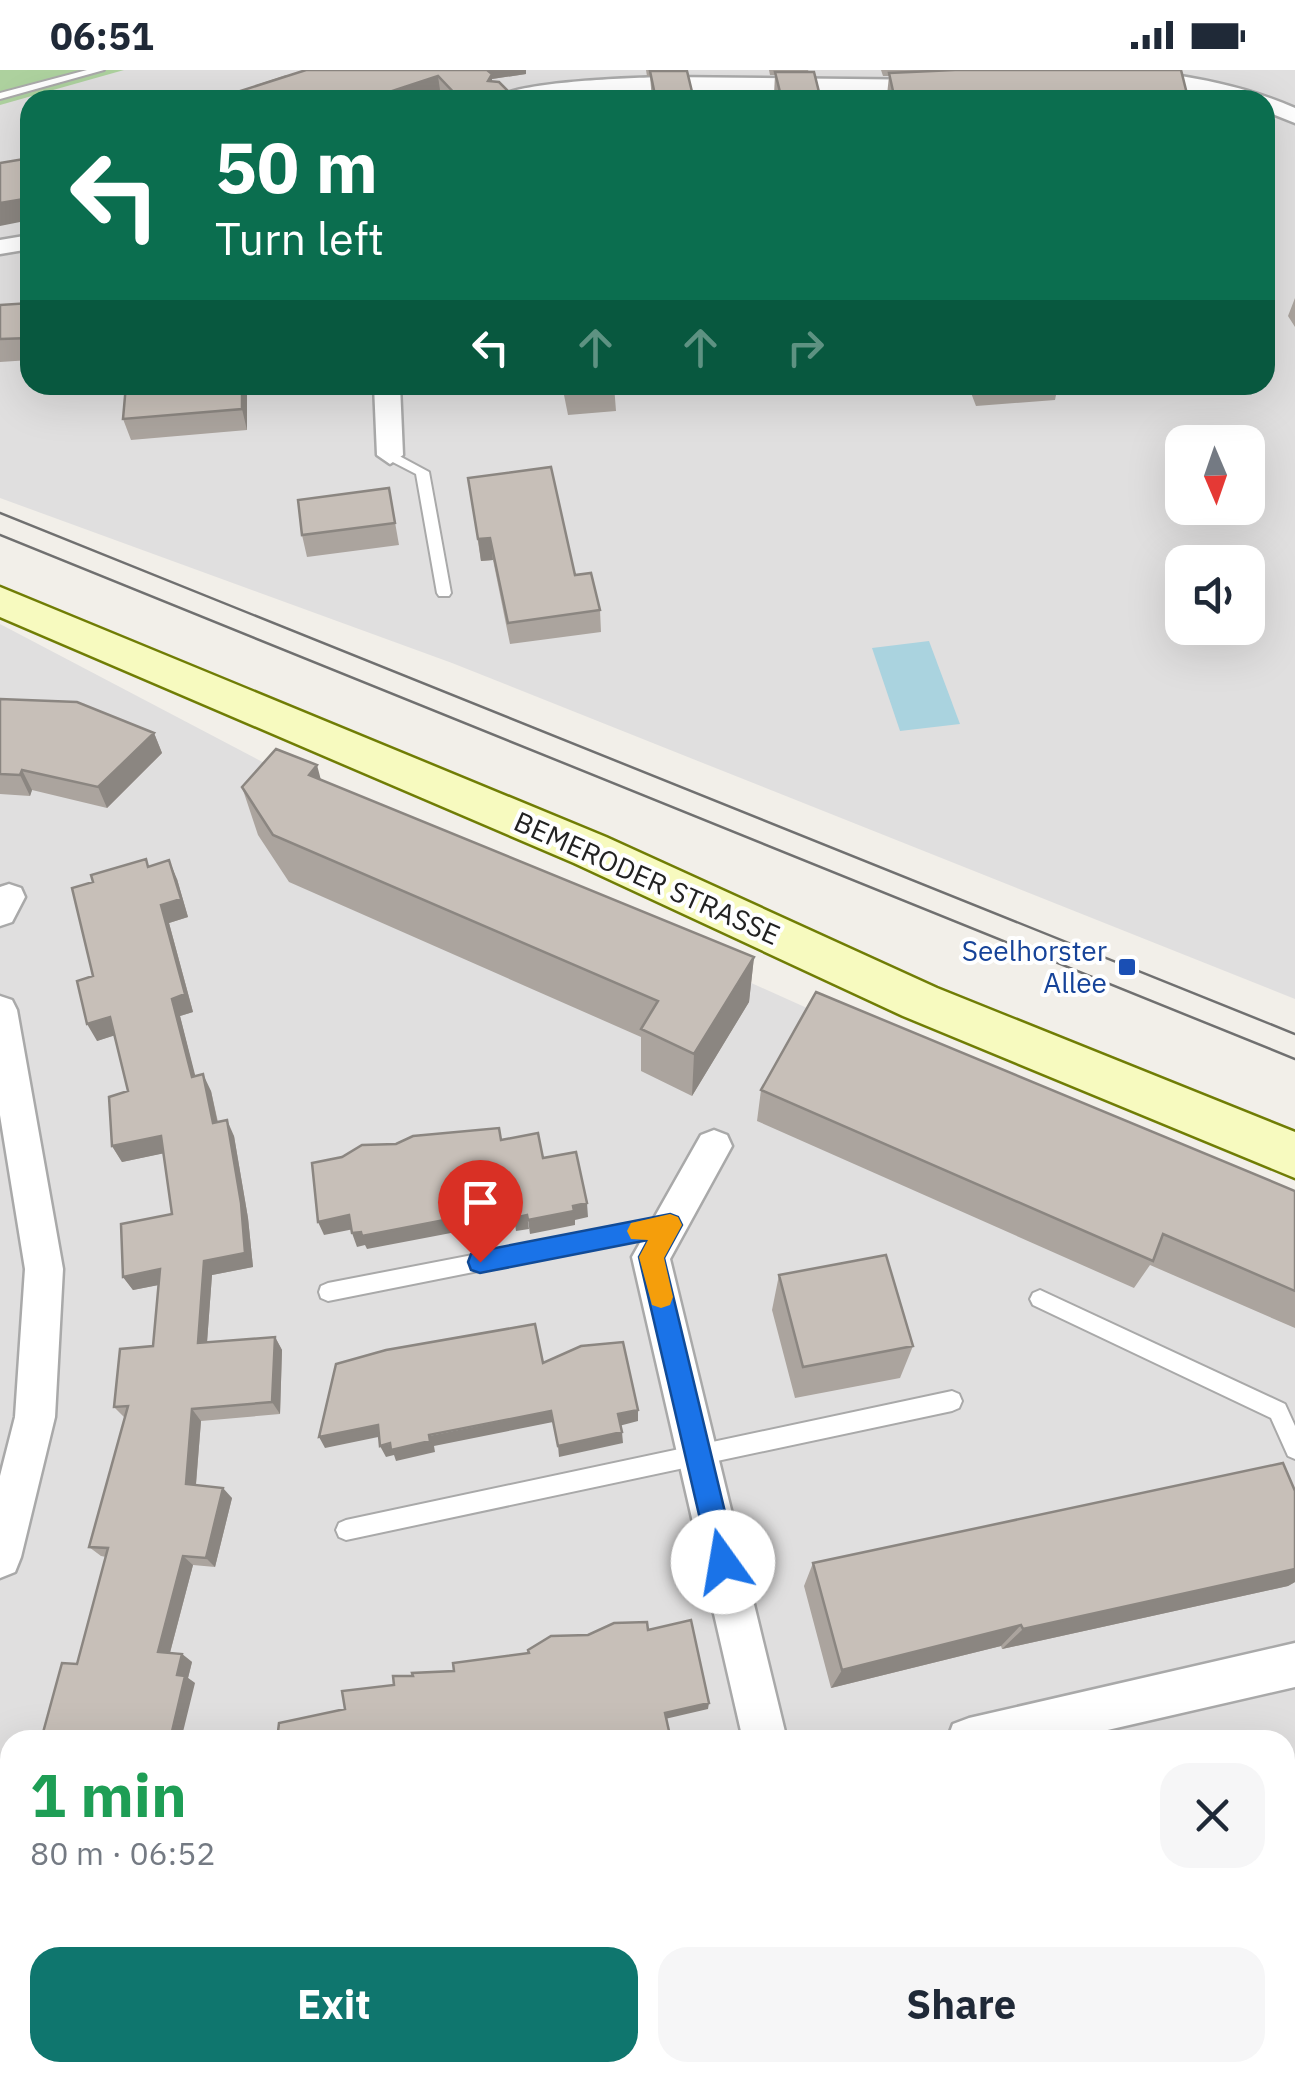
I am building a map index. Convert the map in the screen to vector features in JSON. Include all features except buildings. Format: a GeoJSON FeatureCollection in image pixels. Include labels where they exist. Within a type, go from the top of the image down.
{"type":"FeatureCollection","features":[{"type":"Feature","properties":{"kind":"main road","name":"BEMERODER STRASSE"},"geometry":{"type":"LineString","coordinates":[[0,601],[590,850],[920,1002],[1295,1154]]}},
{"type":"Feature","properties":{"kind":"street"},"geometry":{"type":"LineString","coordinates":[[540,90],[612,78],[690,74],[872,86],[957,85]]}},
{"type":"Feature","properties":{"kind":"street"},"geometry":{"type":"LineString","coordinates":[[1109,75],[1223,90]]}},
{"type":"Feature","properties":{"kind":"street"},"geometry":{"type":"LineString","coordinates":[[387,395],[390,455]]}},
{"type":"Feature","properties":{"kind":"street"},"geometry":{"type":"LineString","coordinates":[[0,1010],[44,1269],[34,1417],[0,1557]]}},
{"type":"Feature","properties":{"kind":"street"},"geometry":{"type":"LineString","coordinates":[[714,1146],[652,1257],[763,1730]]}},
{"type":"Feature","properties":{"kind":"street"},"geometry":{"type":"LineString","coordinates":[[1012,1730],[1295,1665]]}},
{"type":"Feature","properties":{"kind":"lane"},"geometry":{"type":"LineString","coordinates":[[23,90],[99,70]]}},
{"type":"Feature","properties":{"kind":"lane"},"geometry":{"type":"LineString","coordinates":[[390,455],[422,472],[444,593]]}},
{"type":"Feature","properties":{"kind":"lane"},"geometry":{"type":"LineString","coordinates":[[328,1292],[670,1225]]}},
{"type":"Feature","properties":{"kind":"lane"},"geometry":{"type":"LineString","coordinates":[[1040,1299],[1278,1411],[1295,1449]]}},
{"type":"Feature","properties":{"kind":"lane"},"geometry":{"type":"LineString","coordinates":[[346,1530],[952,1402]]}},
{"type":"Feature","properties":{"kind":"shaded area"},"geometry":{"type":"Polygon","coordinates":[[[89,70],[1295,70],[1295,999],[452,663],[0,498],[0,92],[89,70]]]}},
{"type":"Feature","properties":{"kind":"shaded area"},"geometry":{"type":"Polygon","coordinates":[[[0,624],[272,767],[807,1008],[1295,1216],[1295,1730],[0,1730],[0,624]]]}},
{"type":"Feature","properties":{"kind":"green space"},"geometry":{"type":"Polygon","coordinates":[[[0,70],[124,70],[53,90],[20,90],[20,99],[0,105],[0,70]]]}},
{"type":"Feature","properties":{"kind":"water"},"geometry":{"type":"Polygon","coordinates":[[[929,641],[960,724],[900,731],[872,648],[929,641]]]}},
{"type":"Feature","properties":{"kind":"tram line"},"geometry":{"type":"LineString","coordinates":[[0,513],[1295,1034]]}},
{"type":"Feature","properties":{"kind":"tram line"},"geometry":{"type":"LineString","coordinates":[[0,535],[1295,1059]]}},
{"type":"Feature","properties":{"kind":"slow traffic"},"geometry":{"type":"LineString","coordinates":[[639,1231],[670,1225],[652,1257],[661,1297]]}},
{"type":"Feature","properties":{"kind":"place","name":"Seelhorster Allee"},"geometry":{"type":"Point","coordinates":[1127,967]}},
{"type":"Feature","properties":{"kind":"route"},"geometry":{"type":"LineString","coordinates":[[480,1262],[670,1225],[652,1257],[723,1562]]}}]}
